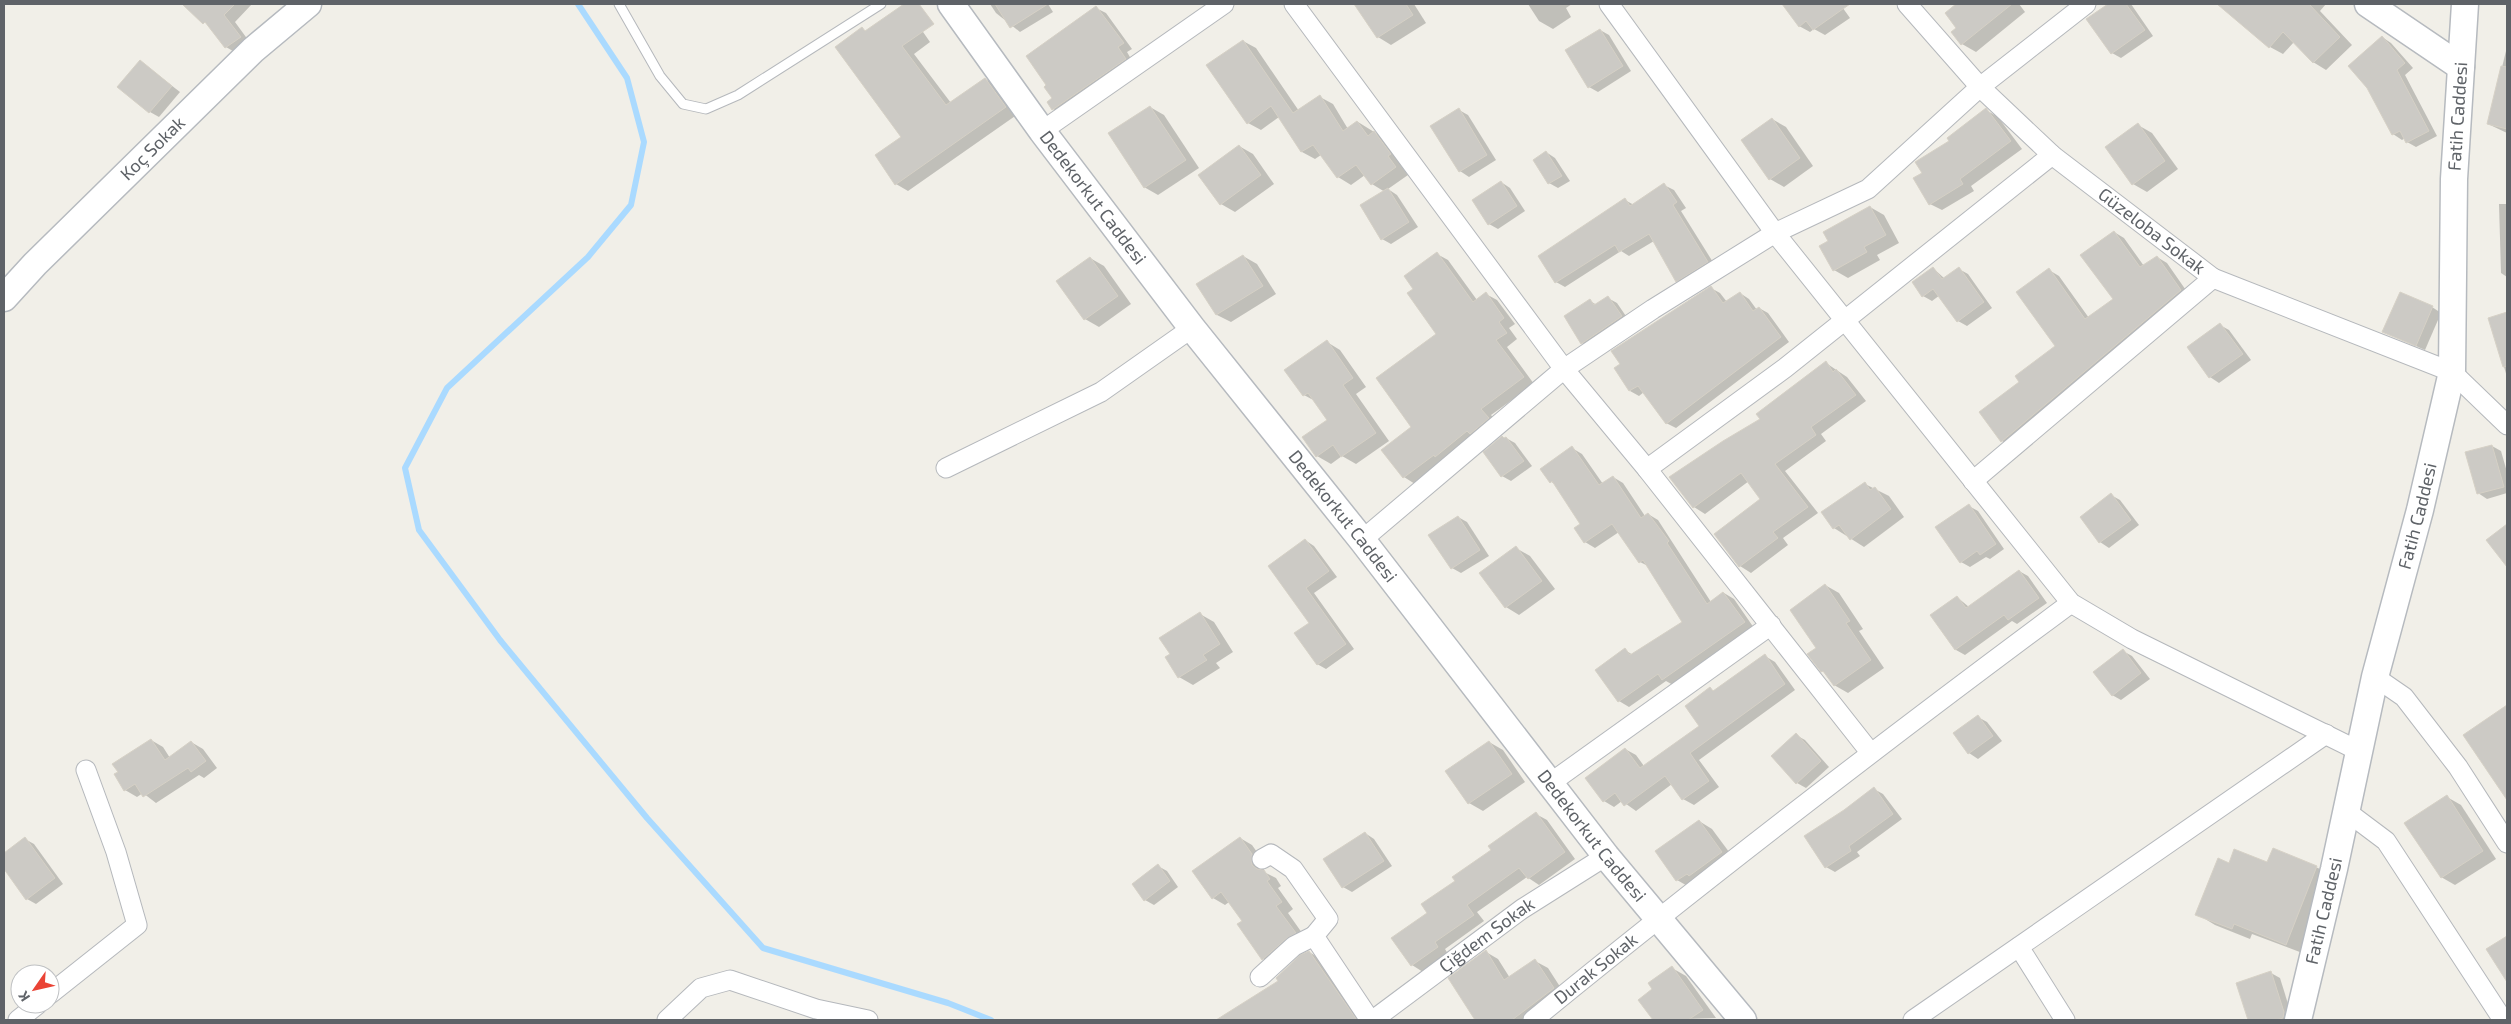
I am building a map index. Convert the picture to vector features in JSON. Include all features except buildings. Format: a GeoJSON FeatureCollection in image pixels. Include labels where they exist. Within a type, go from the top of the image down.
{"type":"FeatureCollection","features":[{"type":"Feature","properties":{"kind":"street","name":"Koç Sokak"},"geometry":{"type":"LineString","coordinates":[[4,298],[35,264],[252,50],[308,4]]}},
{"type":"Feature","properties":{"kind":"street","name":"Dedekorkut Caddesi"},"geometry":{"type":"LineString","coordinates":[[951,4],[1042,131],[1192,328],[1362,540],[1606,856],[1743,1020]]}},
{"type":"Feature","properties":{"kind":"street"},"geometry":{"type":"LineString","coordinates":[[1042,131],[1224,4]]}},
{"type":"Feature","properties":{"kind":"street"},"geometry":{"type":"LineString","coordinates":[[1294,4],[1564,369],[1647,469],[1870,752]]}},
{"type":"Feature","properties":{"kind":"street"},"geometry":{"type":"LineString","coordinates":[[1608,4],[1775,233],[2071,603],[2132,639],[2359,751]]}},
{"type":"Feature","properties":{"kind":"street","name":"Güzeloba Sokak"},"geometry":{"type":"LineString","coordinates":[[1907,4],[1980,87],[2052,156],[2212,278],[2452,372]]}},
{"type":"Feature","properties":{"kind":"street"},"geometry":{"type":"LineString","coordinates":[[1362,540],[1564,369],[1653,309],[1775,233],[1868,189],[1980,87],[2086,4]]}},
{"type":"Feature","properties":{"kind":"street"},"geometry":{"type":"LineString","coordinates":[[2368,4],[2461,67]]}},
{"type":"Feature","properties":{"kind":"street","name":"Fatih Caddesi"},"geometry":{"type":"LineString","coordinates":[[2298,1020],[2375,677],[2420,510],[2452,372],[2454,179],[2465,4]]}},
{"type":"Feature","properties":{"kind":"street"},"geometry":{"type":"LineString","coordinates":[[1647,469],[1785,368],[2052,156]]}},
{"type":"Feature","properties":{"kind":"street"},"geometry":{"type":"LineString","coordinates":[[1973,481],[2212,278]]}},
{"type":"Feature","properties":{"kind":"street"},"geometry":{"type":"LineString","coordinates":[[946,468],[1101,392],[1192,328]]}},
{"type":"Feature","properties":{"kind":"street"},"geometry":{"type":"LineString","coordinates":[[2452,372],[2507,424]]}},
{"type":"Feature","properties":{"kind":"street","name":"Durak Sokak"},"geometry":{"type":"LineString","coordinates":[[1533,1020],[1658,918],[1870,752],[2071,603]]}},
{"type":"Feature","properties":{"kind":"street"},"geometry":{"type":"LineString","coordinates":[[1549,784],[1771,625]]}},
{"type":"Feature","properties":{"kind":"street"},"geometry":{"type":"LineString","coordinates":[[2375,677],[2404,697],[2458,766],[2507,843]]}},
{"type":"Feature","properties":{"kind":"street"},"geometry":{"type":"LineString","coordinates":[[1913,1020],[2326,734]]}},
{"type":"Feature","properties":{"kind":"street"},"geometry":{"type":"LineString","coordinates":[[60,986],[137,925],[116,852],[86,770]]}},
{"type":"Feature","properties":{"kind":"street"},"geometry":{"type":"LineString","coordinates":[[2346,811],[2386,842],[2503,1020]]}},
{"type":"Feature","properties":{"kind":"street"},"geometry":{"type":"LineString","coordinates":[[1260,977],[1294,946],[1314,936],[1328,919],[1294,869],[1271,854],[1262,858]]}},
{"type":"Feature","properties":{"kind":"street","name":"Çiğdem Sokak"},"geometry":{"type":"LineString","coordinates":[[1373,1020],[1522,909],[1606,856]]}},
{"type":"Feature","properties":{"kind":"street"},"geometry":{"type":"LineString","coordinates":[[1314,936],[1370,1020]]}},
{"type":"Feature","properties":{"kind":"street"},"geometry":{"type":"LineString","coordinates":[[2019,947],[2065,1020]]}},
{"type":"Feature","properties":{"kind":"street"},"geometry":{"type":"LineString","coordinates":[[667,1020],[701,988],[730,980],[816,1009],[868,1020]]}},
{"type":"Feature","properties":{"kind":"lane"},"geometry":{"type":"LineString","coordinates":[[619,4],[660,76],[683,104],[706,109],[738,95],[881,4]]}},
{"type":"Feature","properties":{"kind":"waterway"},"geometry":{"type":"LineString","coordinates":[[578,4],[627,78],[644,142],[631,205],[588,257],[447,388],[405,468],[419,530],[500,640],[647,818],[763,948],[948,1003],[991,1020]]}}]}
